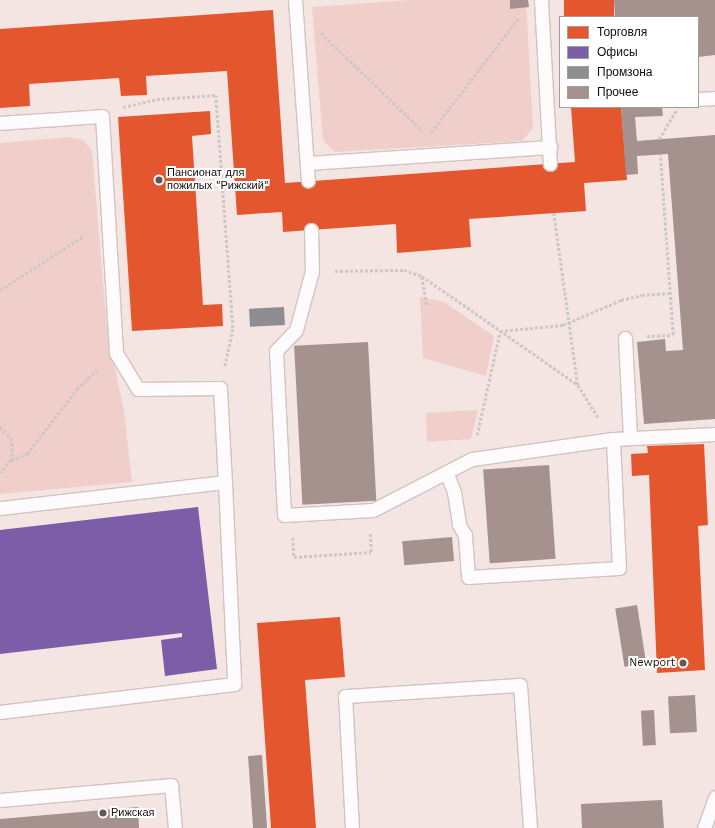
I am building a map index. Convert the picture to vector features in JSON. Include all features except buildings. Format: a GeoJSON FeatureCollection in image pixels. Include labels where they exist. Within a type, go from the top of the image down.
{"type":"FeatureCollection","features":[{"type":"Feature","properties":{"kind":"lane"},"geometry":{"type":"LineString","coordinates":[[541,0],[550,164]]}},
{"type":"Feature","properties":{"kind":"lane"},"geometry":{"type":"LineString","coordinates":[[296,6],[308,181]]}},
{"type":"Feature","properties":{"kind":"lane"},"geometry":{"type":"LineString","coordinates":[[699,99],[715,98]]}},
{"type":"Feature","properties":{"kind":"lane"},"geometry":{"type":"LineString","coordinates":[[0,123],[102,116],[116,353],[138,389],[220,388],[234,684],[0,712]]}},
{"type":"Feature","properties":{"kind":"lane"},"geometry":{"type":"LineString","coordinates":[[307,163],[550,147]]}},
{"type":"Feature","properties":{"kind":"lane"},"geometry":{"type":"LineString","coordinates":[[311,230],[312,271],[296,330],[276,351],[284,515],[369,510],[472,459],[630,438],[715,434]]}},
{"type":"Feature","properties":{"kind":"lane"},"geometry":{"type":"LineString","coordinates":[[624,338],[630,438]]}},
{"type":"Feature","properties":{"kind":"lane"},"geometry":{"type":"LineString","coordinates":[[446,472],[454,492],[459,525],[465,535],[468,577],[620,568],[613,440]]}},
{"type":"Feature","properties":{"kind":"lane"},"geometry":{"type":"LineString","coordinates":[[0,508],[225,482]]}},
{"type":"Feature","properties":{"kind":"lane"},"geometry":{"type":"LineString","coordinates":[[352,828],[345,696],[520,685],[530,828]]}},
{"type":"Feature","properties":{"kind":"lane"},"geometry":{"type":"LineString","coordinates":[[0,800],[171,785],[175,828]]}},
{"type":"Feature","properties":{"kind":"lane"},"geometry":{"type":"LineString","coordinates":[[704,828],[715,796]]}},
{"type":"Feature","properties":{"kind":"path"},"geometry":{"type":"LineString","coordinates":[[296,6],[428,136],[524,12]]}},
{"type":"Feature","properties":{"kind":"path"},"geometry":{"type":"LineString","coordinates":[[102,116],[120,108],[157,99],[216,95],[233,329],[220,388]]}},
{"type":"Feature","properties":{"kind":"path"},"geometry":{"type":"LineString","coordinates":[[659,139],[677,108]]}},
{"type":"Feature","properties":{"kind":"path"},"geometry":{"type":"LineString","coordinates":[[660,154],[674,335]]}},
{"type":"Feature","properties":{"kind":"path"},"geometry":{"type":"LineString","coordinates":[[554,213],[578,385]]}},
{"type":"Feature","properties":{"kind":"path"},"geometry":{"type":"LineString","coordinates":[[0,290],[108,220]]}},
{"type":"Feature","properties":{"kind":"path"},"geometry":{"type":"LineString","coordinates":[[312,271],[404,270],[422,276],[578,385],[613,440]]}},
{"type":"Feature","properties":{"kind":"path"},"geometry":{"type":"LineString","coordinates":[[422,276],[426,306]]}},
{"type":"Feature","properties":{"kind":"path"},"geometry":{"type":"LineString","coordinates":[[500,331],[569,322],[621,300],[642,295],[670,293]]}},
{"type":"Feature","properties":{"kind":"path"},"geometry":{"type":"LineString","coordinates":[[472,459],[500,331]]}},
{"type":"Feature","properties":{"kind":"path"},"geometry":{"type":"LineString","coordinates":[[0,473],[11,460],[27,454],[77,389],[116,353]]}},
{"type":"Feature","properties":{"kind":"path"},"geometry":{"type":"LineString","coordinates":[[0,427],[11,438],[11,460]]}},
{"type":"Feature","properties":{"kind":"path"},"geometry":{"type":"LineString","coordinates":[[291,514],[294,557],[371,552],[369,510]]}},
{"type":"Feature","properties":{"kind":"shaded area"},"geometry":{"type":"Polygon","coordinates":[[[410,0],[526,0],[533,128],[522,141],[335,152],[323,140],[312,7],[410,0]]]}},
{"type":"Feature","properties":{"kind":"shaded area"},"geometry":{"type":"Polygon","coordinates":[[[69,137],[83,140],[92,150],[107,329],[124,412],[132,482],[0,494],[0,143],[69,137]]]}},
{"type":"Feature","properties":{"kind":"shaded area"},"geometry":{"type":"Polygon","coordinates":[[[420,297],[444,302],[494,336],[486,376],[423,358],[420,297]]]}},
{"type":"Feature","properties":{"kind":"shaded area"},"geometry":{"type":"Polygon","coordinates":[[[478,410],[471,439],[427,442],[426,413],[478,410]]]}},
{"type":"Feature","properties":{"kind":"place","name":"Пансионат для пожилых \"Рижский\""},"geometry":{"type":"Point","coordinates":[159,180]}},
{"type":"Feature","properties":{"kind":"place","name":"Newport"},"geometry":{"type":"Point","coordinates":[683,663]}},
{"type":"Feature","properties":{"kind":"place","name":"Рижская"},"geometry":{"type":"Point","coordinates":[103,813]}}]}
